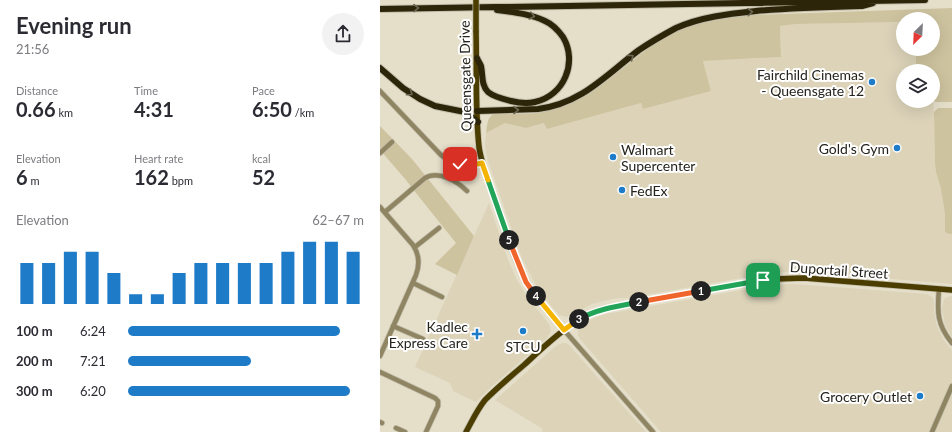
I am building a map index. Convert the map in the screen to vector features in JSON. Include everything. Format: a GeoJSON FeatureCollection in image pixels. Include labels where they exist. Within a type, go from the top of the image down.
{"type":"FeatureCollection","features":[{"type":"Feature","properties":{"kind":"highway"},"geometry":{"type":"LineString","coordinates":[[380,9],[925,0]]}},
{"type":"Feature","properties":{"kind":"highway"},"geometry":{"type":"LineString","coordinates":[[477,111],[542,108],[564,102],[578,96],[590,88],[654,40],[677,28],[710,17],[723,14],[784,9],[862,6],[883,1]]}},
{"type":"Feature","properties":{"kind":"highway"},"geometry":{"type":"LineString","coordinates":[[452,8],[504,11],[530,16],[545,21],[557,29],[565,41],[568,48],[569,62],[566,77],[555,92],[541,100],[532,103],[522,103],[501,98],[488,92],[484,85],[481,64],[477,58]]}},
{"type":"Feature","properties":{"kind":"highway"},"geometry":{"type":"LineString","coordinates":[[380,68],[415,97],[435,106],[465,112],[478,122]]}},
{"type":"Feature","properties":{"kind":"main road","name":"Queensgate Drive"},"geometry":{"type":"LineString","coordinates":[[476,0],[477,111],[479,147],[482,163],[513,252],[526,282],[541,304],[564,330]]}},
{"type":"Feature","properties":{"kind":"main road","name":"Duportail Street"},"geometry":{"type":"LineString","coordinates":[[466,432],[476,413],[485,401],[511,376],[576,321],[602,309],[770,279],[804,278],[952,290]]}},
{"type":"Feature","properties":{"kind":"street"},"geometry":{"type":"LineString","coordinates":[[380,91],[447,160],[468,166],[482,163]]}},
{"type":"Feature","properties":{"kind":"street"},"geometry":{"type":"LineString","coordinates":[[380,153],[392,142]]}},
{"type":"Feature","properties":{"kind":"street"},"geometry":{"type":"LineString","coordinates":[[385,212],[425,178],[430,176],[440,176],[454,181],[467,191]]}},
{"type":"Feature","properties":{"kind":"street"},"geometry":{"type":"LineString","coordinates":[[380,207],[415,247],[418,254],[419,266],[380,356]]}},
{"type":"Feature","properties":{"kind":"street"},"geometry":{"type":"LineString","coordinates":[[415,247],[439,228]]}},
{"type":"Feature","properties":{"kind":"street"},"geometry":{"type":"LineString","coordinates":[[413,282],[442,297]]}},
{"type":"Feature","properties":{"kind":"street"},"geometry":{"type":"LineString","coordinates":[[939,289],[938,310],[940,322],[944,332],[952,343]]}},
{"type":"Feature","properties":{"kind":"street"},"geometry":{"type":"LineString","coordinates":[[393,326],[423,339]]}},
{"type":"Feature","properties":{"kind":"street","name":"Queensgate Drive"},"geometry":{"type":"LineString","coordinates":[[564,330],[653,432]]}},
{"type":"Feature","properties":{"kind":"street"},"geometry":{"type":"LineString","coordinates":[[380,372],[435,398],[438,401],[438,406],[426,432]]}},
{"type":"Feature","properties":{"kind":"street"},"geometry":{"type":"LineString","coordinates":[[932,432],[952,386]]}},
{"type":"Feature","properties":{"kind":"street"},"geometry":{"type":"LineString","coordinates":[[396,428],[405,432]]}},
{"type":"Feature","properties":{"kind":"shaded area"},"geometry":{"type":"Polygon","coordinates":[[[952,8],[952,102],[940,102],[940,64],[916,64],[916,56],[940,56],[940,12],[896,12],[896,22],[796,24],[780,26],[781,57],[703,61],[711,91],[643,109],[641,103],[547,129],[544,123],[526,128],[505,123],[486,133],[490,117],[494,114],[539,113],[572,103],[591,93],[645,51],[677,31],[714,20],[752,15],[952,8]]]}},
{"type":"Feature","properties":{"kind":"shaded area"},"geometry":{"type":"Polygon","coordinates":[[[896,22],[896,56],[916,56],[916,64],[896,64],[896,108],[934,108],[936,172],[941,189],[945,214],[945,231],[948,234],[952,234],[952,284],[808,272],[772,273],[628,298],[618,298],[592,304],[570,316],[566,317],[559,315],[534,282],[521,256],[488,161],[485,145],[486,133],[505,123],[526,128],[545,123],[547,129],[641,103],[643,109],[711,91],[703,61],[781,57],[780,26],[796,24],[896,22]]]}},
{"type":"Feature","properties":{"kind":"shaded area"},"geometry":{"type":"Polygon","coordinates":[[[938,108],[952,108],[952,234],[945,231],[945,214],[941,189],[936,172],[934,112],[938,108]]]}},
{"type":"Feature","properties":{"kind":"shaded area"},"geometry":{"type":"Polygon","coordinates":[[[380,126],[412,159],[474,236],[457,275],[435,264],[456,243],[380,150],[380,126]]]}},
{"type":"Feature","properties":{"kind":"shaded area"},"geometry":{"type":"Polygon","coordinates":[[[489,203],[508,260],[517,280],[528,298],[549,324],[551,331],[547,338],[476,402],[453,391],[450,383],[415,367],[489,203]]]}},
{"type":"Feature","properties":{"kind":"shaded area"},"geometry":{"type":"Polygon","coordinates":[[[790,284],[927,294],[932,297],[934,300],[934,312],[937,326],[943,339],[952,350],[952,383],[930,432],[661,432],[578,335],[578,331],[582,325],[594,318],[606,314],[764,286],[790,284]]]}},
{"type":"Feature","properties":{"kind":"shaded area"},"geometry":{"type":"Polygon","coordinates":[[[952,296],[952,337],[945,325],[942,310],[944,299],[952,296]]]}},
{"type":"Feature","properties":{"kind":"shaded area"},"geometry":{"type":"Polygon","coordinates":[[[562,343],[569,345],[646,432],[542,432],[543,429],[495,400],[556,346],[562,343]]]}},
{"type":"Feature","properties":{"kind":"shaded area"},"geometry":{"type":"Polygon","coordinates":[[[952,393],[952,432],[935,432],[952,393]]]}},
{"type":"Feature","properties":{"kind":"place","name":"Fairchild Cinemas - Queensgate 12"},"geometry":{"type":"Point","coordinates":[872,82]}},
{"type":"Feature","properties":{"kind":"place","name":"Gold's Gym"},"geometry":{"type":"Point","coordinates":[897,148]}},
{"type":"Feature","properties":{"kind":"place","name":"Walmart Supercenter"},"geometry":{"type":"Point","coordinates":[613,157]}},
{"type":"Feature","properties":{"kind":"place","name":"FedEx"},"geometry":{"type":"Point","coordinates":[622,190]}},
{"type":"Feature","properties":{"kind":"place","name":"STCU"},"geometry":{"type":"Point","coordinates":[523,331]}},
{"type":"Feature","properties":{"kind":"place","name":"Kadlec Express Care"},"geometry":{"type":"Point","coordinates":[477,334]}},
{"type":"Feature","properties":{"kind":"place","name":"Grocery Outlet"},"geometry":{"type":"Point","coordinates":[920,396]}},
{"type":"Feature","properties":{"kind":"route"},"geometry":{"type":"LineString","coordinates":[[460,164],[468,166],[482,163],[513,252],[526,282],[541,304],[564,330],[576,321],[602,309],[763,280]]}}]}
